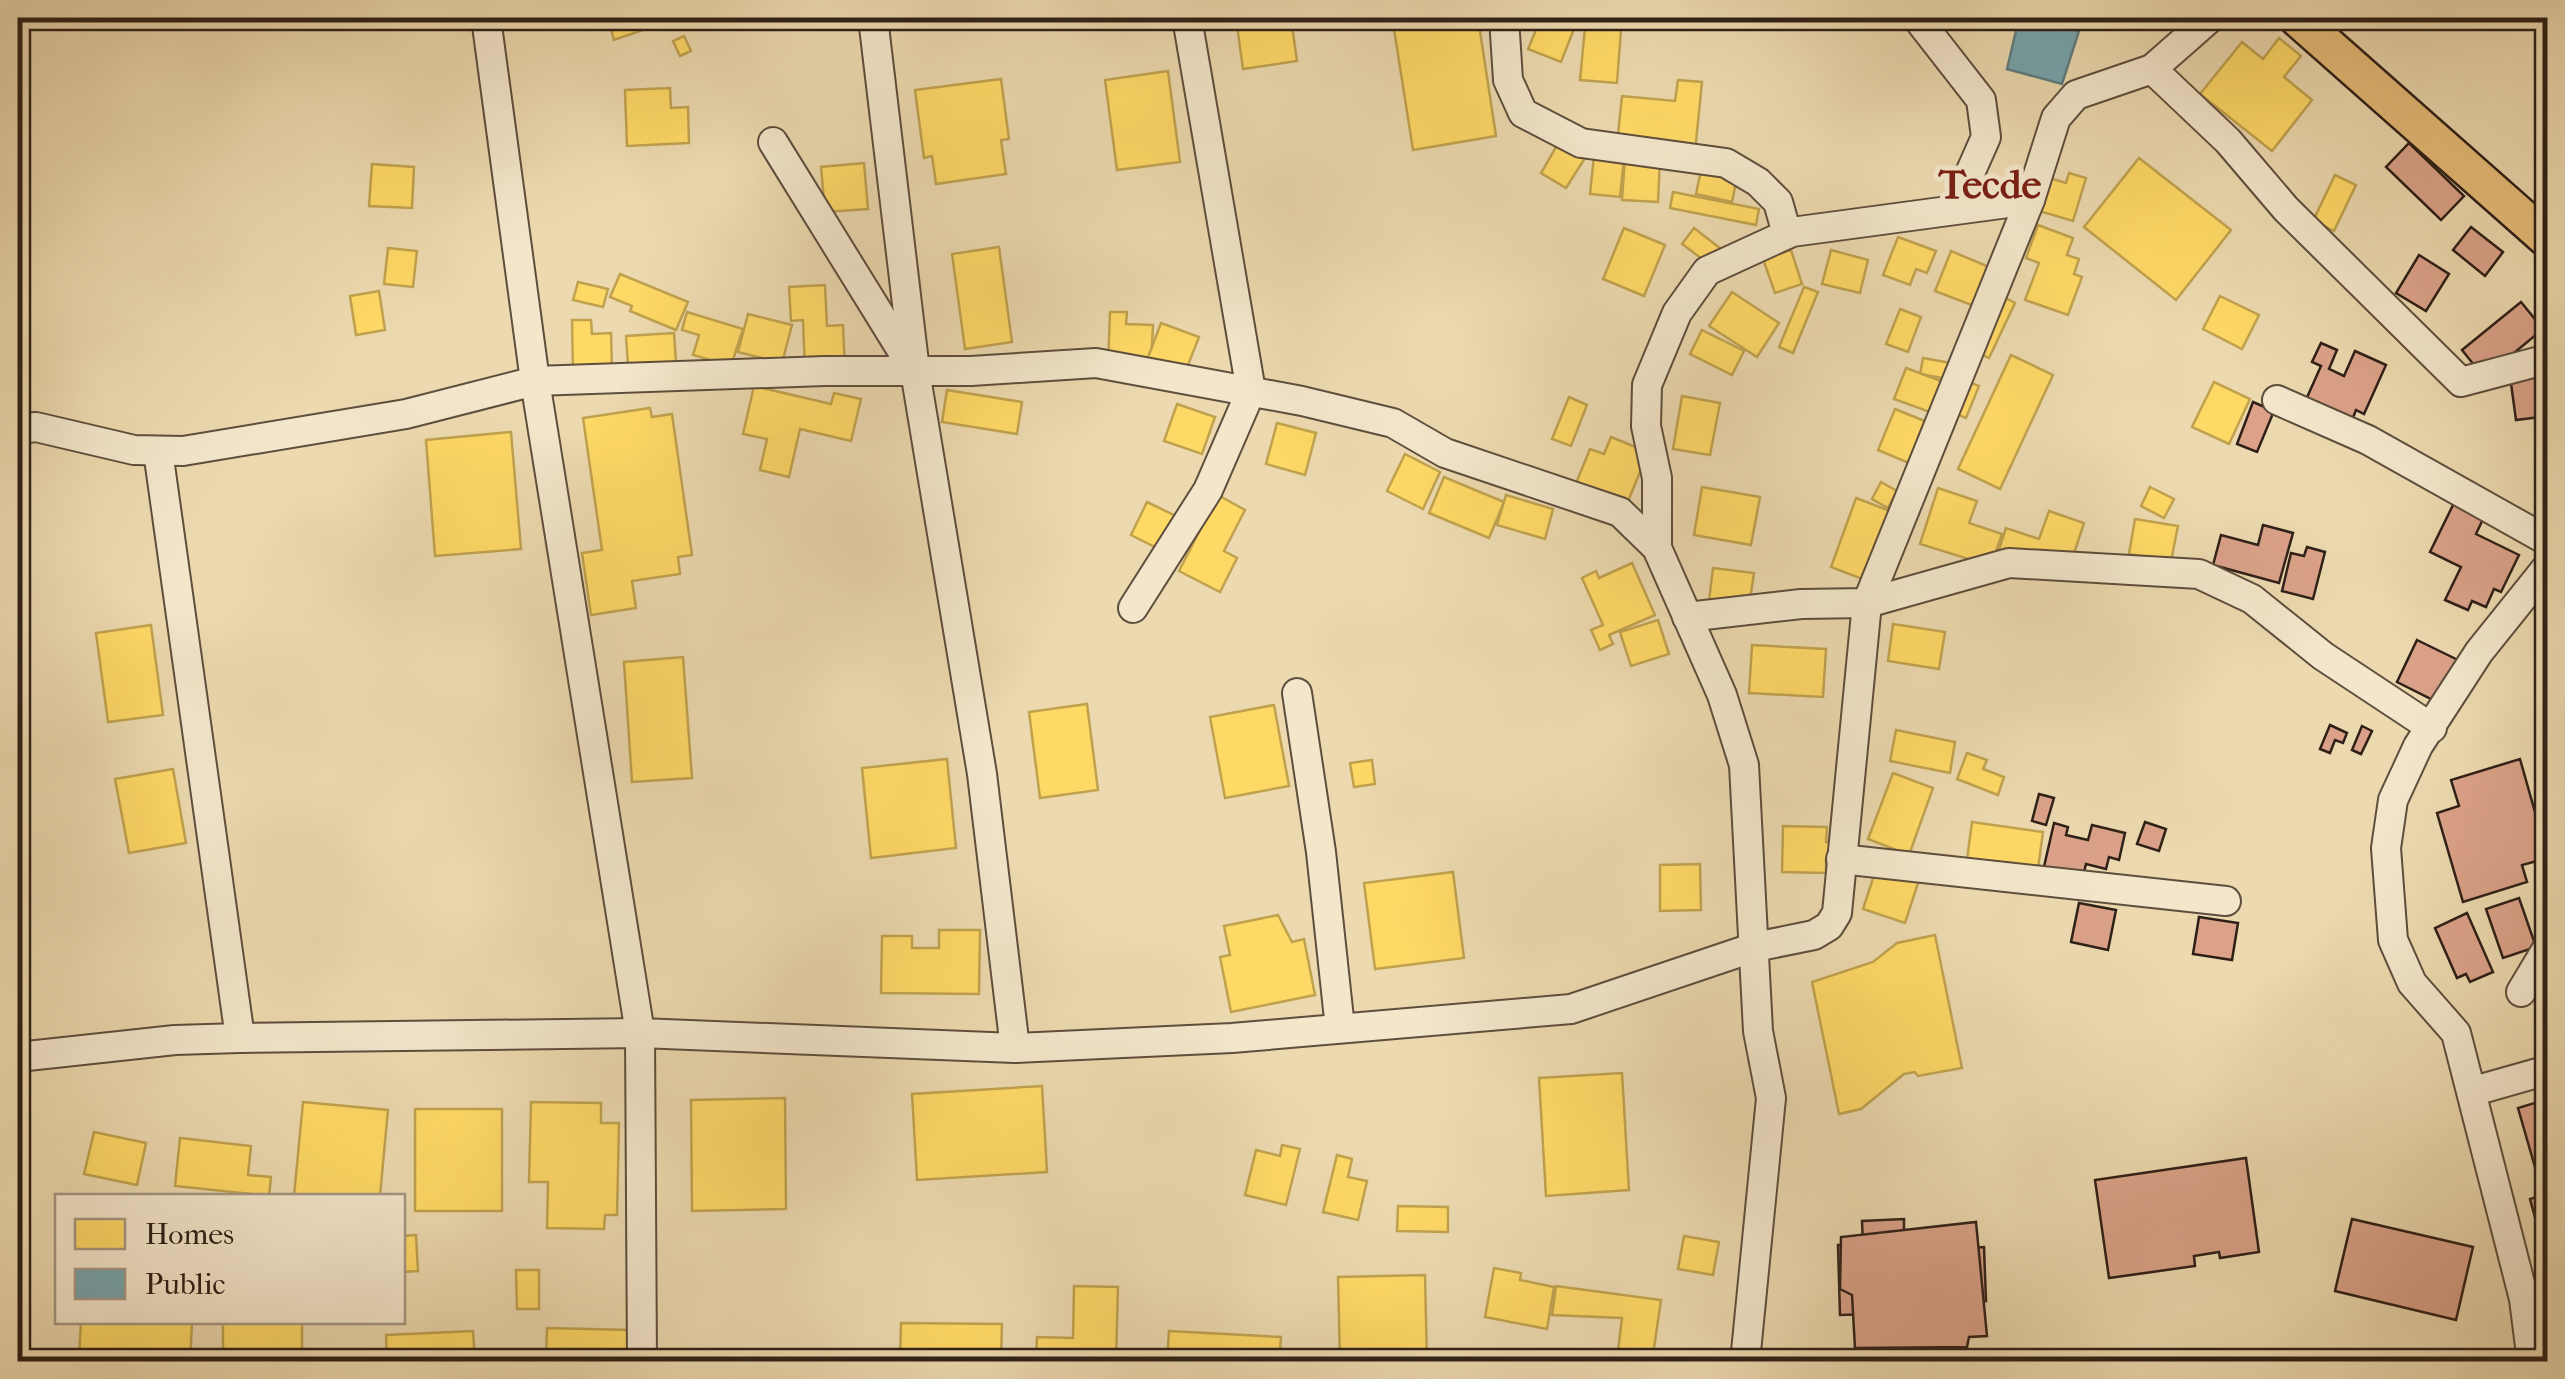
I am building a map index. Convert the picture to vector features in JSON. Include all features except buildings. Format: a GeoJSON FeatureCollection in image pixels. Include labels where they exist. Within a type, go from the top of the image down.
{"type":"FeatureCollection","features":[{"type":"Feature","properties":{"kind":"main road"},"geometry":{"type":"LineString","coordinates":[[2297,18],[2548,240]]}},
{"type":"Feature","properties":{"kind":"main road"},"geometry":{"type":"LineString","coordinates":[[2469,168],[2548,200]]}},
{"type":"Feature","properties":{"kind":"street"},"geometry":{"type":"LineString","coordinates":[[486,18],[535,381],[640,1033],[642,1362]]}},
{"type":"Feature","properties":{"kind":"street"},"geometry":{"type":"LineString","coordinates":[[873,18],[916,371],[982,774],[1015,1048]]}},
{"type":"Feature","properties":{"kind":"street"},"geometry":{"type":"LineString","coordinates":[[1133,608],[1208,490],[1251,391],[1187,18]]}},
{"type":"Feature","properties":{"kind":"street"},"geometry":{"type":"LineString","coordinates":[[1504,18],[1508,80],[1523,113],[1580,143],[1726,163],[1758,182],[1778,202],[1787,234]]}},
{"type":"Feature","properties":{"kind":"street"},"geometry":{"type":"LineString","coordinates":[[1916,18],[1981,100],[1986,137],[1955,207]]}},
{"type":"Feature","properties":{"kind":"street"},"geometry":{"type":"LineString","coordinates":[[18,1057],[175,1040],[240,1038],[640,1033],[1015,1048],[1340,1028],[1571,1008],[1755,947],[1814,935],[1829,926],[1837,914],[1867,603],[2030,200],[2056,118],[2076,96],[2152,69],[2210,18]]}},
{"type":"Feature","properties":{"kind":"street"},"geometry":{"type":"LineString","coordinates":[[2152,69],[2228,141],[2286,209],[2461,382],[2548,359]]}},
{"type":"Feature","properties":{"kind":"street"},"geometry":{"type":"LineString","coordinates":[[773,142],[916,371]]}},
{"type":"Feature","properties":{"kind":"street"},"geometry":{"type":"LineString","coordinates":[[1657,548],[1656,478],[1646,426],[1646,386],[1677,313],[1707,271],[1787,234],[1955,207],[2030,200]]}},
{"type":"Feature","properties":{"kind":"street"},"geometry":{"type":"LineString","coordinates":[[18,429],[36,427],[134,450],[183,451],[406,414],[535,381],[1096,363],[1251,391],[1392,423],[1445,453],[1620,512],[1657,548],[1722,694],[1744,764],[1758,1031],[1771,1098],[1745,1362]]}},
{"type":"Feature","properties":{"kind":"street"},"geometry":{"type":"LineString","coordinates":[[2278,400],[2368,440],[2548,541]]}},
{"type":"Feature","properties":{"kind":"street"},"geometry":{"type":"LineString","coordinates":[[158,451],[240,1038]]}},
{"type":"Feature","properties":{"kind":"street"},"geometry":{"type":"LineString","coordinates":[[1688,617],[1801,604],[1867,603],[2009,564],[2199,574],[2252,599],[2323,656],[2432,728]]}},
{"type":"Feature","properties":{"kind":"street"},"geometry":{"type":"LineString","coordinates":[[2532,1362],[2524,1299],[2474,1091],[2456,1032],[2412,983],[2394,940],[2386,848],[2393,800],[2432,728],[2479,652],[2548,566]]}},
{"type":"Feature","properties":{"kind":"street"},"geometry":{"type":"LineString","coordinates":[[1297,694],[1321,852],[1340,1028]]}},
{"type":"Feature","properties":{"kind":"street"},"geometry":{"type":"LineString","coordinates":[[1841,859],[2226,901]]}},
{"type":"Feature","properties":{"kind":"street"},"geometry":{"type":"LineString","coordinates":[[2521,992],[2548,947]]}},
{"type":"Feature","properties":{"kind":"street"},"geometry":{"type":"LineString","coordinates":[[2474,1091],[2548,1070]]}},
{"type":"Feature","properties":{"kind":"district","name":"Tecde"},"geometry":{"type":"Point","coordinates":[1990,184]}}]}
